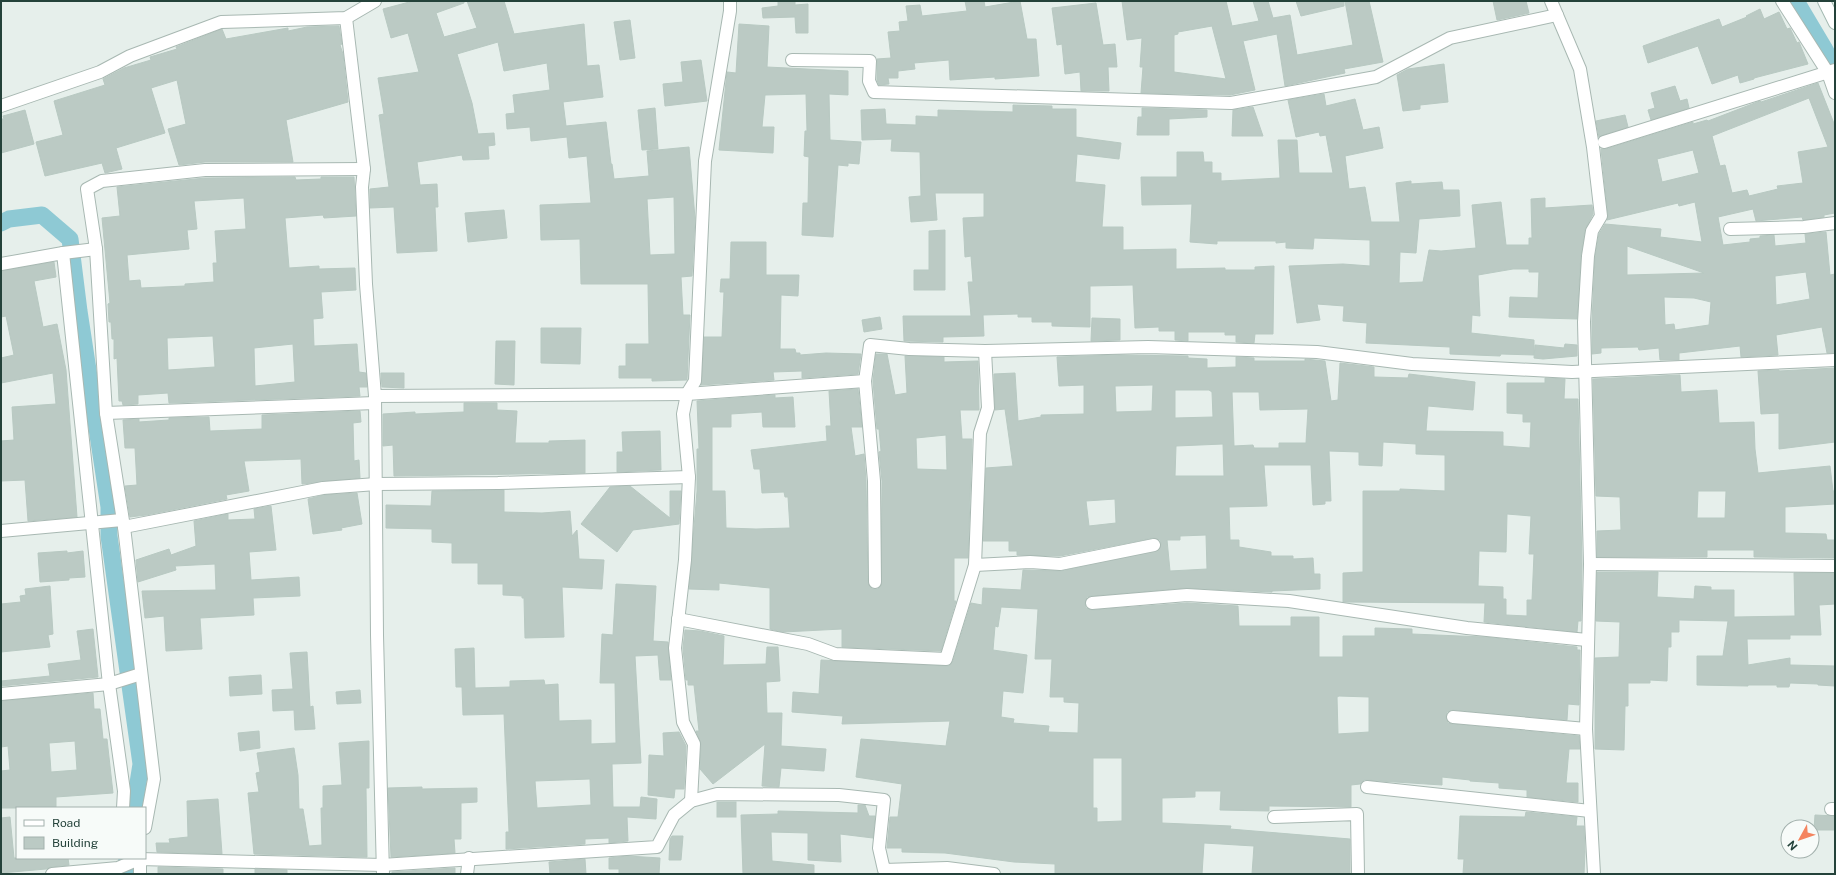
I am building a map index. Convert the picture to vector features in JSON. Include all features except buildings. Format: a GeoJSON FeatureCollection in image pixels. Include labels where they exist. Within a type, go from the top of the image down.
{"type":"FeatureCollection","features":[{"type":"Feature","properties":{"kind":"street"},"geometry":{"type":"LineString","coordinates":[[1,106],[100,72],[130,56],[221,22],[346,18],[375,1]]}},
{"type":"Feature","properties":{"kind":"street"},"geometry":{"type":"LineString","coordinates":[[691,801],[694,744],[683,722],[675,648],[684,560],[689,477],[684,414],[687,394],[695,381],[705,161],[730,10],[730,1]]}},
{"type":"Feature","properties":{"kind":"street"},"geometry":{"type":"LineString","coordinates":[[1551,1],[1580,69],[1593,147],[1601,216],[1592,231],[1588,256],[1584,322],[1586,371],[1586,457],[1590,564],[1586,729],[1594,874]]}},
{"type":"Feature","properties":{"kind":"street"},"geometry":{"type":"LineString","coordinates":[[1782,1],[1832,72],[1835,93]]}},
{"type":"Feature","properties":{"kind":"street"},"geometry":{"type":"LineString","coordinates":[[1824,1],[1835,23]]}},
{"type":"Feature","properties":{"kind":"street"},"geometry":{"type":"LineString","coordinates":[[792,60],[870,60],[869,81],[874,92],[1231,103],[1376,77],[1450,38],[1557,14]]}},
{"type":"Feature","properties":{"kind":"street"},"geometry":{"type":"LineString","coordinates":[[346,18],[364,169],[362,187],[366,284],[375,399],[382,869]]}},
{"type":"Feature","properties":{"kind":"street"},"geometry":{"type":"LineString","coordinates":[[1604,142],[1832,72]]}},
{"type":"Feature","properties":{"kind":"street"},"geometry":{"type":"LineString","coordinates":[[146,823],[154,779],[123,524],[106,413],[96,249],[87,189],[102,181],[205,170],[364,169]]}},
{"type":"Feature","properties":{"kind":"street"},"geometry":{"type":"LineString","coordinates":[[1730,229],[1804,227],[1835,223]]}},
{"type":"Feature","properties":{"kind":"street"},"geometry":{"type":"LineString","coordinates":[[1,264],[96,249]]}},
{"type":"Feature","properties":{"kind":"street"},"geometry":{"type":"LineString","coordinates":[[63,253],[109,684],[124,791],[123,807]]}},
{"type":"Feature","properties":{"kind":"street"},"geometry":{"type":"LineString","coordinates":[[875,582],[874,481],[865,382],[870,345],[909,349],[985,351],[1148,347],[1317,352],[1412,364],[1572,372],[1835,360]]}},
{"type":"Feature","properties":{"kind":"street"},"geometry":{"type":"LineString","coordinates":[[678,619],[808,644],[835,654],[946,659],[975,565],[980,433],[988,408],[985,351]]}},
{"type":"Feature","properties":{"kind":"street"},"geometry":{"type":"LineString","coordinates":[[106,413],[375,399],[687,394],[865,382]]}},
{"type":"Feature","properties":{"kind":"street"},"geometry":{"type":"LineString","coordinates":[[1,531],[92,522],[123,524],[323,488],[376,484],[498,483],[689,477]]}},
{"type":"Feature","properties":{"kind":"street"},"geometry":{"type":"LineString","coordinates":[[975,565],[1030,562],[1060,564],[1154,545]]}},
{"type":"Feature","properties":{"kind":"street"},"geometry":{"type":"LineString","coordinates":[[1590,564],[1835,566]]}},
{"type":"Feature","properties":{"kind":"street"},"geometry":{"type":"LineString","coordinates":[[1092,603],[1187,595],[1289,601],[1467,628],[1587,640]]}},
{"type":"Feature","properties":{"kind":"street"},"geometry":{"type":"LineString","coordinates":[[1,694],[109,684],[141,674]]}},
{"type":"Feature","properties":{"kind":"street"},"geometry":{"type":"LineString","coordinates":[[1453,717],[1586,729]]}},
{"type":"Feature","properties":{"kind":"street"},"geometry":{"type":"LineString","coordinates":[[1367,787],[1590,811]]}},
{"type":"Feature","properties":{"kind":"street"},"geometry":{"type":"LineString","coordinates":[[146,858],[382,869],[469,858],[657,847],[674,815],[691,801],[717,794],[839,795],[884,800],[879,848],[884,870],[947,868],[994,874]]}},
{"type":"Feature","properties":{"kind":"street"},"geometry":{"type":"LineString","coordinates":[[1274,818],[1357,814],[1358,874]]}},
{"type":"Feature","properties":{"kind":"street"},"geometry":{"type":"LineString","coordinates":[[467,874],[469,858]]}},
{"type":"Feature","properties":{"kind":"street"},"geometry":{"type":"LineString","coordinates":[[52,874],[118,867],[138,859]]}},
{"type":"Feature","properties":{"kind":"street"},"geometry":{"type":"LineString","coordinates":[[140,859],[140,874]]}},
{"type":"Feature","properties":{"kind":"waterway"},"geometry":{"type":"LineString","coordinates":[[1796,1],[1835,69]]}},
{"type":"Feature","properties":{"kind":"waterway"},"geometry":{"type":"LineString","coordinates":[[1,223],[9,219],[42,215],[70,239],[79,311],[109,507],[109,536],[141,764],[134,807]]}},
{"type":"Feature","properties":{"kind":"waterway"},"geometry":{"type":"LineString","coordinates":[[125,874],[127,859]]}}]}
